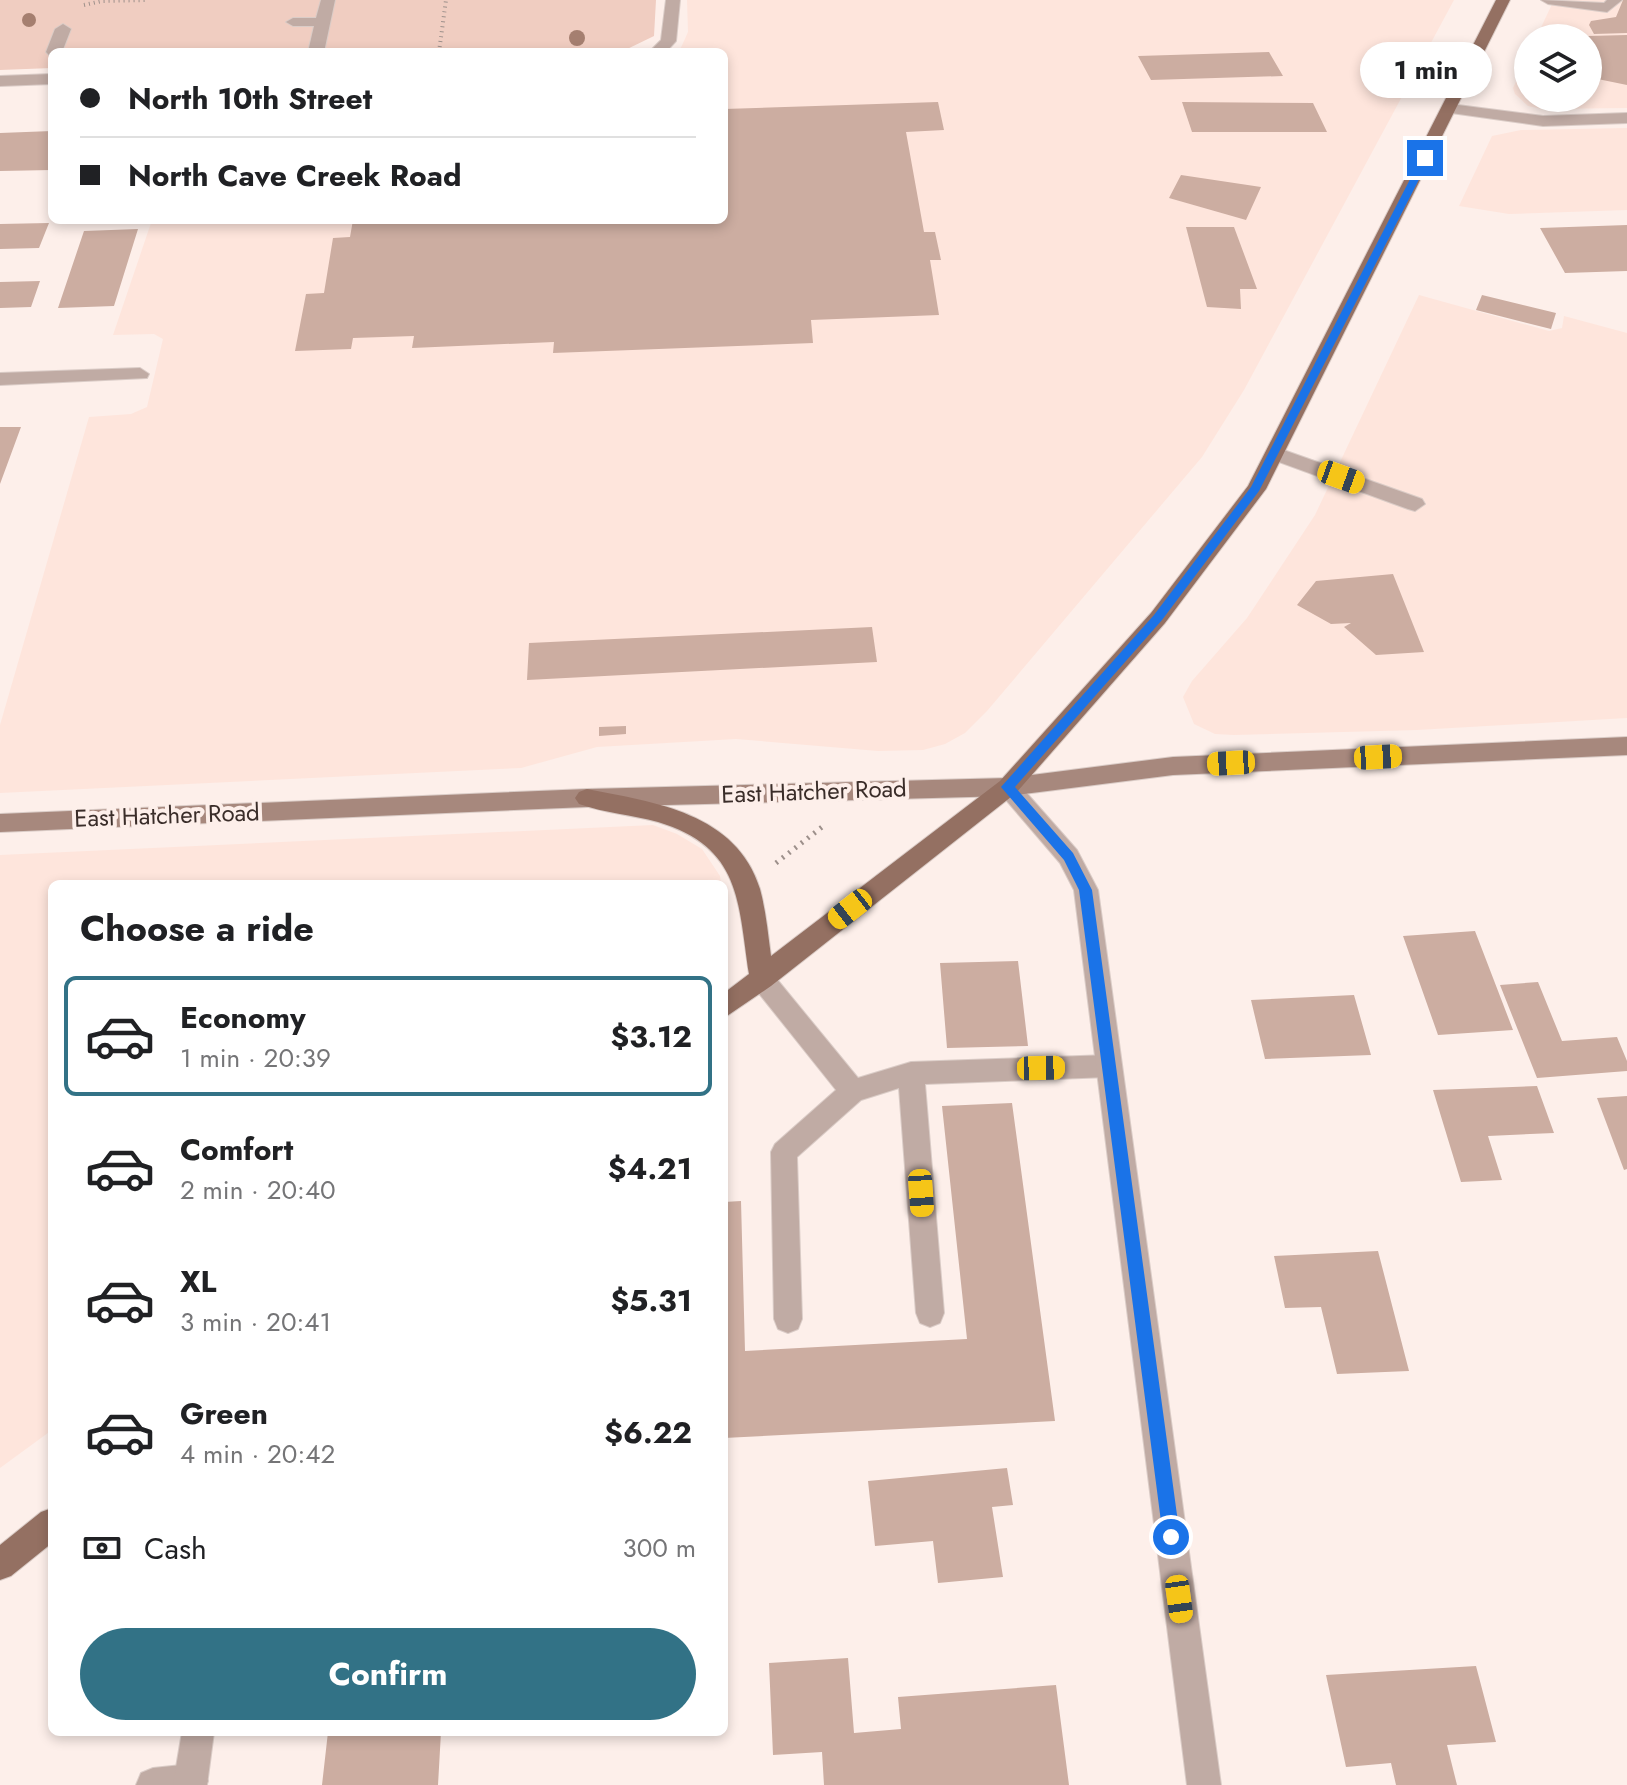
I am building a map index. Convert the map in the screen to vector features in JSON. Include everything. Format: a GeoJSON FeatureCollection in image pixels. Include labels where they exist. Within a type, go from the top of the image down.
{"type":"FeatureCollection","features":[{"type":"Feature","properties":{"kind":"main road"},"geometry":{"type":"LineString","coordinates":[[728,1004],[1008,787],[1158,618],[1256,489],[1503,0]]}},
{"type":"Feature","properties":{"kind":"main road"},"geometry":{"type":"LineString","coordinates":[[587,798],[660,813],[710,835],[732,856],[747,884],[762,979]]}},
{"type":"Feature","properties":{"kind":"main road"},"geometry":{"type":"LineString","coordinates":[[0,1565],[48,1526]]}},
{"type":"Feature","properties":{"kind":"street"},"geometry":{"type":"LineString","coordinates":[[317,48],[328,0]]}},
{"type":"Feature","properties":{"kind":"street"},"geometry":{"type":"LineString","coordinates":[[661,48],[668,41],[673,0]]}},
{"type":"Feature","properties":{"kind":"street"},"geometry":{"type":"LineString","coordinates":[[1548,0],[1607,8],[1615,0]]}},
{"type":"Feature","properties":{"kind":"street"},"geometry":{"type":"LineString","coordinates":[[293,22],[323,22]]}},
{"type":"Feature","properties":{"kind":"street"},"geometry":{"type":"LineString","coordinates":[[55,48],[63,29]]}},
{"type":"Feature","properties":{"kind":"street"},"geometry":{"type":"LineString","coordinates":[[0,81],[48,79]]}},
{"type":"Feature","properties":{"kind":"street"},"geometry":{"type":"LineString","coordinates":[[1450,109],[1543,121],[1627,118]]}},
{"type":"Feature","properties":{"kind":"street"},"geometry":{"type":"LineString","coordinates":[[0,379],[140,374]]}},
{"type":"Feature","properties":{"kind":"street"},"geometry":{"type":"LineString","coordinates":[[1275,453],[1415,504]]}},
{"type":"Feature","properties":{"kind":"street","name":"East Hatcher Road"},"geometry":{"type":"LineString","coordinates":[[0,823],[587,798],[1008,787],[1173,766],[1627,746]]}},
{"type":"Feature","properties":{"kind":"street"},"geometry":{"type":"LineString","coordinates":[[1008,787],[1069,857],[1086,890],[1204,1785]]}},
{"type":"Feature","properties":{"kind":"street"},"geometry":{"type":"LineString","coordinates":[[762,979],[853,1091]]}},
{"type":"Feature","properties":{"kind":"street"},"geometry":{"type":"LineString","coordinates":[[788,1319],[784,1152],[853,1091],[911,1073],[1109,1066]]}},
{"type":"Feature","properties":{"kind":"street"},"geometry":{"type":"LineString","coordinates":[[911,1073],[930,1313]]}},
{"type":"Feature","properties":{"kind":"street"},"geometry":{"type":"LineString","coordinates":[[153,1785],[190,1783],[197,1736]]}},
{"type":"Feature","properties":{"kind":"path"},"geometry":{"type":"LineString","coordinates":[[79,6],[102,1],[146,0]]}},
{"type":"Feature","properties":{"kind":"path"},"geometry":{"type":"LineString","coordinates":[[440,48],[446,0]]}},
{"type":"Feature","properties":{"kind":"path"},"geometry":{"type":"LineString","coordinates":[[766,871],[820,828],[830,826]]}},
{"type":"Feature","properties":{"kind":"shaded area"},"geometry":{"type":"Polygon","coordinates":[[[0,0],[656,0],[654,36],[629,48],[48,48],[48,68],[0,70],[0,0]]]}},
{"type":"Feature","properties":{"kind":"shaded area"},"geometry":{"type":"Polygon","coordinates":[[[687,0],[1454,0],[1244,390],[1202,457],[987,711],[965,733],[945,744],[923,750],[878,751],[736,739],[597,747],[521,768],[0,793],[0,725],[89,417],[131,414],[147,407],[163,339],[154,334],[113,335],[151,224],[728,224],[728,48],[681,48],[688,32],[687,0]]]}},
{"type":"Feature","properties":{"kind":"shaded area"},"geometry":{"type":"Polygon","coordinates":[[[1554,0],[1627,0],[1627,108],[1602,108],[1602,24],[1543,24],[1554,0]]]}},
{"type":"Feature","properties":{"kind":"shaded area"},"geometry":{"type":"Polygon","coordinates":[[[1627,128],[1627,210],[1509,214],[1459,206],[1492,136],[1521,130],[1627,128]]]}},
{"type":"Feature","properties":{"kind":"shaded area"},"geometry":{"type":"Polygon","coordinates":[[[1419,295],[1549,331],[1562,328],[1564,316],[1627,333],[1627,718],[1417,730],[1234,735],[1215,734],[1194,724],[1183,697],[1192,681],[1247,618],[1315,515],[1419,295]]]}},
{"type":"Feature","properties":{"kind":"shaded area"},"geometry":{"type":"Polygon","coordinates":[[[653,825],[677,834],[702,849],[720,880],[48,880],[48,1433],[0,1468],[0,855],[653,825]]]}},
{"type":"Feature","properties":{"kind":"building"},"geometry":{"type":"Polygon","coordinates":[[[1623,0],[1627,0],[1627,33],[1602,34],[1602,24],[1590,24],[1591,21],[1616,17],[1623,0]]]}},
{"type":"Feature","properties":{"kind":"building"},"geometry":{"type":"Polygon","coordinates":[[[1627,35],[1627,85],[1602,80],[1602,36],[1627,35]]]}},
{"type":"Feature","properties":{"kind":"building"},"geometry":{"type":"Polygon","coordinates":[[[1269,52],[1283,76],[1151,80],[1138,56],[1269,52]]]}},
{"type":"Feature","properties":{"kind":"building"},"geometry":{"type":"Polygon","coordinates":[[[938,102],[944,130],[906,132],[924,232],[935,232],[941,260],[930,260],[939,315],[811,320],[813,343],[553,353],[554,342],[412,348],[414,336],[353,338],[351,349],[295,351],[306,294],[324,293],[333,238],[350,237],[352,224],[728,224],[728,109],[938,102]]]}},
{"type":"Feature","properties":{"kind":"building"},"geometry":{"type":"Polygon","coordinates":[[[1182,102],[1313,103],[1327,132],[1192,132],[1182,102]]]}},
{"type":"Feature","properties":{"kind":"building"},"geometry":{"type":"Polygon","coordinates":[[[48,131],[48,170],[0,171],[0,133],[48,131]]]}},
{"type":"Feature","properties":{"kind":"building"},"geometry":{"type":"Polygon","coordinates":[[[1181,175],[1261,187],[1246,220],[1169,198],[1181,175]]]}},
{"type":"Feature","properties":{"kind":"building"},"geometry":{"type":"Polygon","coordinates":[[[0,224],[49,224],[39,248],[0,249],[0,224]]]}},
{"type":"Feature","properties":{"kind":"building"},"geometry":{"type":"Polygon","coordinates":[[[1627,225],[1627,271],[1565,273],[1540,228],[1627,225]]]}},
{"type":"Feature","properties":{"kind":"building"},"geometry":{"type":"Polygon","coordinates":[[[1186,227],[1234,227],[1257,289],[1240,289],[1241,309],[1207,307],[1186,227]]]}},
{"type":"Feature","properties":{"kind":"building"},"geometry":{"type":"Polygon","coordinates":[[[138,229],[114,306],[58,308],[84,231],[138,229]]]}},
{"type":"Feature","properties":{"kind":"building"},"geometry":{"type":"Polygon","coordinates":[[[40,281],[31,307],[0,308],[0,282],[40,281]]]}},
{"type":"Feature","properties":{"kind":"building"},"geometry":{"type":"Polygon","coordinates":[[[1482,295],[1556,313],[1551,329],[1476,310],[1482,295]]]}},
{"type":"Feature","properties":{"kind":"building"},"geometry":{"type":"Polygon","coordinates":[[[0,427],[21,427],[0,484],[0,427]]]}},
{"type":"Feature","properties":{"kind":"building"},"geometry":{"type":"Polygon","coordinates":[[[1393,574],[1424,652],[1376,655],[1344,627],[1351,623],[1331,624],[1297,605],[1316,581],[1393,574]]]}},
{"type":"Feature","properties":{"kind":"building"},"geometry":{"type":"Polygon","coordinates":[[[872,627],[877,662],[527,680],[529,643],[872,627]]]}},
{"type":"Feature","properties":{"kind":"building"},"geometry":{"type":"Polygon","coordinates":[[[626,726],[626,734],[599,736],[599,727],[626,726]]]}},
{"type":"Feature","properties":{"kind":"building"},"geometry":{"type":"Polygon","coordinates":[[[1475,931],[1513,1030],[1438,1035],[1403,936],[1475,931]]]}},
{"type":"Feature","properties":{"kind":"building"},"geometry":{"type":"Polygon","coordinates":[[[1018,961],[1028,1046],[947,1048],[940,963],[1018,961]]]}},
{"type":"Feature","properties":{"kind":"building"},"geometry":{"type":"Polygon","coordinates":[[[1538,982],[1562,1041],[1617,1037],[1627,1061],[1627,1071],[1537,1078],[1500,985],[1538,982]]]}},
{"type":"Feature","properties":{"kind":"building"},"geometry":{"type":"Polygon","coordinates":[[[1354,995],[1371,1055],[1265,1059],[1251,1000],[1354,995]]]}},
{"type":"Feature","properties":{"kind":"building"},"geometry":{"type":"Polygon","coordinates":[[[1537,1086],[1554,1133],[1488,1136],[1502,1180],[1461,1182],[1433,1090],[1537,1086]]]}},
{"type":"Feature","properties":{"kind":"building"},"geometry":{"type":"Polygon","coordinates":[[[1627,1096],[1627,1169],[1624,1170],[1597,1098],[1627,1096]]]}},
{"type":"Feature","properties":{"kind":"building"},"geometry":{"type":"Polygon","coordinates":[[[1012,1103],[1055,1421],[728,1438],[728,1202],[741,1201],[745,1351],[967,1339],[942,1106],[1012,1103]]]}},
{"type":"Feature","properties":{"kind":"building"},"geometry":{"type":"Polygon","coordinates":[[[1378,1251],[1409,1371],[1337,1374],[1321,1307],[1285,1308],[1274,1256],[1378,1251]]]}},
{"type":"Feature","properties":{"kind":"building"},"geometry":{"type":"Polygon","coordinates":[[[1007,1468],[1013,1505],[992,1507],[1003,1577],[938,1583],[933,1541],[875,1546],[868,1481],[1007,1468]]]}},
{"type":"Feature","properties":{"kind":"building"},"geometry":{"type":"Polygon","coordinates":[[[848,1658],[854,1733],[901,1729],[898,1697],[1056,1685],[1069,1785],[824,1785],[822,1752],[773,1755],[769,1663],[848,1658]]]}},
{"type":"Feature","properties":{"kind":"building"},"geometry":{"type":"Polygon","coordinates":[[[1476,1666],[1496,1742],[1447,1745],[1457,1785],[1396,1785],[1391,1763],[1346,1767],[1326,1675],[1476,1666]]]}},
{"type":"Feature","properties":{"kind":"building"},"geometry":{"type":"Polygon","coordinates":[[[328,1736],[441,1736],[438,1785],[322,1785],[328,1736]]]}},
{"type":"Feature","properties":{"kind":"route"},"geometry":{"type":"LineString","coordinates":[[1171,1537],[1086,890],[1069,857],[1008,787],[1158,618],[1256,489],[1425,158]]}}]}
